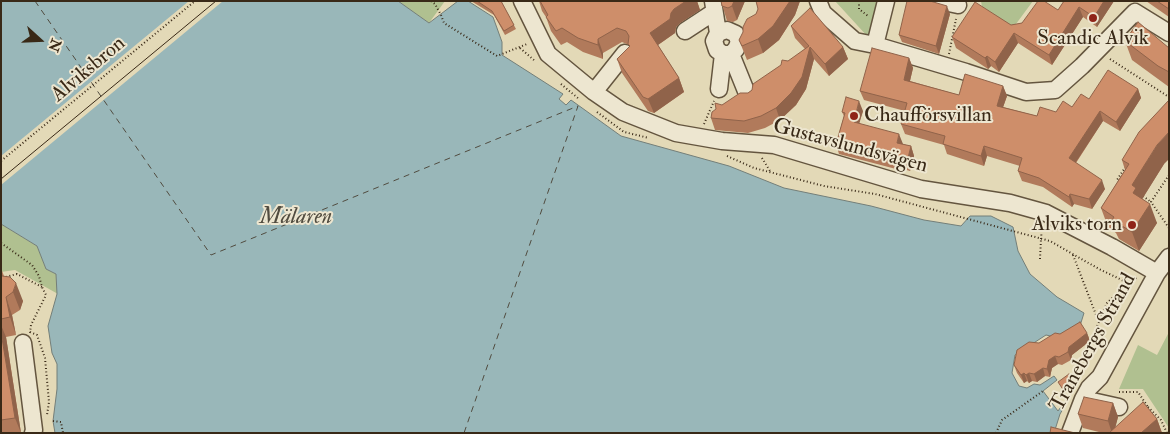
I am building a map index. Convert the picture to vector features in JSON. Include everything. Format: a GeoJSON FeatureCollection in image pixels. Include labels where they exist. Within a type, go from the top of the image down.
{"type":"FeatureCollection","features":[{"type":"Feature","properties":{"kind":"street","name":"Gustavslundsvägen"},"geometry":{"type":"LineString","coordinates":[[522,1],[548,54],[594,92],[623,112],[676,133],[722,141],[774,146],[921,189],[1010,203],[1046,213],[1112,247],[1153,271]]}},
{"type":"Feature","properties":{"kind":"street"},"geometry":{"type":"LineString","coordinates":[[818,1],[822,13],[855,41],[947,66],[1026,92],[1055,90],[1082,66],[1135,12],[1169,33]]}},
{"type":"Feature","properties":{"kind":"street"},"geometry":{"type":"LineString","coordinates":[[875,45],[886,1]]}},
{"type":"Feature","properties":{"kind":"street"},"geometry":{"type":"LineString","coordinates":[[939,1],[958,5]]}},
{"type":"Feature","properties":{"kind":"street"},"geometry":{"type":"LineString","coordinates":[[685,31],[714,7]]}},
{"type":"Feature","properties":{"kind":"street"},"geometry":{"type":"LineString","coordinates":[[714,7],[718,33],[714,41],[717,50],[727,54],[748,96]]}},
{"type":"Feature","properties":{"kind":"street"},"geometry":{"type":"LineString","coordinates":[[718,33],[741,29],[736,50],[727,54]]}},
{"type":"Feature","properties":{"kind":"street"},"geometry":{"type":"LineString","coordinates":[[594,92],[624,53]]}},
{"type":"Feature","properties":{"kind":"street"},"geometry":{"type":"LineString","coordinates":[[719,96],[727,54]]}},
{"type":"Feature","properties":{"kind":"street"},"geometry":{"type":"LineString","coordinates":[[1153,271],[1169,256]]}},
{"type":"Feature","properties":{"kind":"street","name":"Tranebergs Strand"},"geometry":{"type":"LineString","coordinates":[[1070,433],[1086,394],[1100,377],[1153,271]]}},
{"type":"Feature","properties":{"kind":"street"},"geometry":{"type":"LineString","coordinates":[[23,343],[33,433]]}},
{"type":"Feature","properties":{"kind":"street"},"geometry":{"type":"LineString","coordinates":[[1086,394],[1119,407]]}},
{"type":"Feature","properties":{"kind":"path","name":"Alviksbron"},"geometry":{"type":"LineString","coordinates":[[1,161],[195,1]]}},
{"type":"Feature","properties":{"kind":"path"},"geometry":{"type":"LineString","coordinates":[[431,1],[435,4],[444,23],[497,56],[520,48]]}},
{"type":"Feature","properties":{"kind":"path"},"geometry":{"type":"LineString","coordinates":[[859,1],[859,9],[870,18],[881,22]]}},
{"type":"Feature","properties":{"kind":"path"},"geometry":{"type":"LineString","coordinates":[[947,66],[958,5]]}},
{"type":"Feature","properties":{"kind":"path"},"geometry":{"type":"LineString","coordinates":[[1110,59],[1169,97]]}},
{"type":"Feature","properties":{"kind":"path"},"geometry":{"type":"LineString","coordinates":[[698,137],[714,99],[719,96]]}},
{"type":"Feature","properties":{"kind":"path"},"geometry":{"type":"LineString","coordinates":[[1122,183],[1117,180],[1130,159]]}},
{"type":"Feature","properties":{"kind":"path"},"geometry":{"type":"LineString","coordinates":[[1151,202],[1169,175]]}},
{"type":"Feature","properties":{"kind":"path"},"geometry":{"type":"LineString","coordinates":[[1144,196],[1151,202],[1169,228]]}},
{"type":"Feature","properties":{"kind":"path"},"geometry":{"type":"LineString","coordinates":[[961,218],[1050,241],[1128,283]]}},
{"type":"Feature","properties":{"kind":"path"},"geometry":{"type":"LineString","coordinates":[[1040,259],[1041,239]]}},
{"type":"Feature","properties":{"kind":"path"},"geometry":{"type":"LineString","coordinates":[[1,243],[32,265],[39,276],[46,295],[31,325],[30,332],[37,335],[45,358],[49,402],[46,421]]}},
{"type":"Feature","properties":{"kind":"path"},"geometry":{"type":"LineString","coordinates":[[1073,254],[1099,322]]}},
{"type":"Feature","properties":{"kind":"path"},"geometry":{"type":"LineString","coordinates":[[1086,394],[1081,380],[1084,365],[1107,303],[1128,283],[1153,271]]}},
{"type":"Feature","properties":{"kind":"path"},"geometry":{"type":"LineString","coordinates":[[1,280],[7,276],[17,274],[42,287]]}},
{"type":"Feature","properties":{"kind":"path"},"geometry":{"type":"LineString","coordinates":[[996,433],[1002,420],[1043,391]]}},
{"type":"Feature","properties":{"kind":"path"},"geometry":{"type":"LineString","coordinates":[[1148,407],[1161,420],[1167,433]]}},
{"type":"Feature","properties":{"kind":"path"},"geometry":{"type":"LineString","coordinates":[[53,421],[61,422],[63,433]]}},
{"type":"Feature","properties":{"kind":"green space"},"geometry":{"type":"Polygon","coordinates":[[[398,1],[445,1],[429,23],[398,1]]]}},
{"type":"Feature","properties":{"kind":"green space"},"geometry":{"type":"Polygon","coordinates":[[[835,1],[879,1],[868,37],[835,1]]]}},
{"type":"Feature","properties":{"kind":"green space"},"geometry":{"type":"Polygon","coordinates":[[[981,1],[1033,1],[1013,28],[982,7],[981,1]]]}},
{"type":"Feature","properties":{"kind":"green space"},"geometry":{"type":"Polygon","coordinates":[[[1,224],[37,246],[46,269],[56,274],[58,294],[15,270],[1,272],[1,224]]]}},
{"type":"Feature","properties":{"kind":"green space"},"geometry":{"type":"Polygon","coordinates":[[[1169,332],[1169,428],[1143,389],[1119,389],[1138,345],[1157,355],[1169,332]]]}},
{"type":"Feature","properties":{"kind":"water","name":"Mälaren"},"geometry":{"type":"Polygon","coordinates":[[[1,1],[398,1],[429,23],[458,1],[468,1],[493,17],[502,42],[502,55],[563,94],[559,99],[566,105],[571,100],[621,136],[729,166],[784,188],[871,206],[924,220],[961,226],[970,216],[991,216],[1013,227],[1018,251],[1030,274],[1057,297],[1084,313],[1079,329],[1064,339],[1046,335],[1015,355],[1012,373],[1019,386],[1027,388],[1034,384],[1040,385],[1054,376],[1057,380],[1043,391],[1058,411],[1068,397],[1069,399],[1060,414],[1054,433],[55,433],[53,421],[57,389],[57,364],[52,353],[48,326],[57,294],[56,274],[46,269],[37,246],[1,224],[1,1]]]}},
{"type":"Feature","properties":{"kind":"pier"},"geometry":{"type":"Polygon","coordinates":[[[189,1],[223,1],[1,185],[1,156],[189,1]]]}},
{"type":"Feature","properties":{"kind":"building"},"geometry":{"type":"Polygon","coordinates":[[[477,1],[501,1],[514,25],[504,31],[492,11],[477,1]]]}},
{"type":"Feature","properties":{"kind":"building"},"geometry":{"type":"Polygon","coordinates":[[[540,1],[686,1],[674,9],[670,19],[650,33],[679,78],[648,99],[643,97],[617,59],[630,46],[628,44],[629,36],[626,31],[617,28],[598,39],[598,45],[578,38],[562,28],[556,31],[546,17],[548,15],[540,1]]]}},
{"type":"Feature","properties":{"kind":"building"},"geometry":{"type":"Polygon","coordinates":[[[721,1],[734,1],[732,6],[728,8],[722,6],[721,1]]]}},
{"type":"Feature","properties":{"kind":"building"},"geometry":{"type":"Polygon","coordinates":[[[756,1],[790,1],[773,26],[758,39],[742,46],[739,40],[743,27],[747,19],[756,14],[758,9],[756,1]]]}},
{"type":"Feature","properties":{"kind":"building"},"geometry":{"type":"Polygon","coordinates":[[[907,1],[930,1],[947,6],[936,46],[899,35],[907,1]]]}},
{"type":"Feature","properties":{"kind":"building"},"geometry":{"type":"Polygon","coordinates":[[[1038,1],[1044,1],[1058,10],[1064,1],[1104,1],[1094,17],[1079,7],[1049,55],[1014,33],[995,62],[987,56],[985,58],[952,37],[975,2],[1011,25],[1022,23],[1038,1]]]}},
{"type":"Feature","properties":{"kind":"building"},"geometry":{"type":"Polygon","coordinates":[[[1157,1],[1169,1],[1169,9],[1157,1]]]}},
{"type":"Feature","properties":{"kind":"building"},"geometry":{"type":"Polygon","coordinates":[[[810,8],[843,47],[825,64],[810,47],[802,77],[791,93],[776,108],[761,116],[744,121],[711,118],[712,112],[716,109],[715,103],[722,105],[740,93],[748,93],[752,90],[753,84],[781,65],[782,60],[788,61],[809,46],[791,26],[810,8]]]}},
{"type":"Feature","properties":{"kind":"building"},"geometry":{"type":"Polygon","coordinates":[[[1138,22],[1169,48],[1169,72],[1125,41],[1138,22]]]}},
{"type":"Feature","properties":{"kind":"building"},"geometry":{"type":"Polygon","coordinates":[[[872,48],[909,58],[904,80],[959,95],[965,74],[1003,86],[997,106],[1037,116],[1040,107],[1056,112],[1063,101],[1072,107],[1081,94],[1089,99],[1108,70],[1138,89],[1116,122],[1100,111],[1069,158],[1102,180],[1089,199],[1070,194],[1069,197],[1039,178],[1018,171],[1022,158],[984,146],[981,156],[943,144],[945,136],[901,124],[907,103],[860,91],[872,48]]]}},
{"type":"Feature","properties":{"kind":"building"},"geometry":{"type":"Polygon","coordinates":[[[846,97],[859,101],[854,122],[899,134],[897,143],[911,146],[907,162],[893,158],[893,160],[836,144],[845,113],[842,112],[846,97]]]}},
{"type":"Feature","properties":{"kind":"building"},"geometry":{"type":"Polygon","coordinates":[[[1169,100],[1169,132],[1157,145],[1132,185],[1136,188],[1133,193],[1150,204],[1132,232],[1112,220],[1114,217],[1101,208],[1129,164],[1122,160],[1139,132],[1169,100]]]}},
{"type":"Feature","properties":{"kind":"building"},"geometry":{"type":"Polygon","coordinates":[[[1,272],[2,276],[10,277],[16,283],[13,292],[6,297],[10,317],[1,319],[1,272]]]}},
{"type":"Feature","properties":{"kind":"building"},"geometry":{"type":"Polygon","coordinates":[[[1080,322],[1087,333],[1069,347],[1068,352],[1049,360],[1047,369],[1043,368],[1034,374],[1029,373],[1026,375],[1024,373],[1021,375],[1014,365],[1017,350],[1029,342],[1039,343],[1055,333],[1060,334],[1080,322]]]}},
{"type":"Feature","properties":{"kind":"building"},"geometry":{"type":"Polygon","coordinates":[[[1,332],[15,418],[1,420],[1,332]]]}},
{"type":"Feature","properties":{"kind":"building"},"geometry":{"type":"Polygon","coordinates":[[[1069,374],[1075,383],[1064,391],[1058,382],[1069,374]]]}},
{"type":"Feature","properties":{"kind":"building"},"geometry":{"type":"Polygon","coordinates":[[[1084,397],[1113,403],[1108,421],[1078,414],[1084,397]]]}},
{"type":"Feature","properties":{"kind":"building"},"geometry":{"type":"Polygon","coordinates":[[[1143,402],[1157,419],[1141,433],[1109,433],[1143,402]]]}},
{"type":"Feature","properties":{"kind":"building"},"geometry":{"type":"Polygon","coordinates":[[[1051,427],[1075,433],[1050,433],[1051,427]]]}},
{"type":"Feature","properties":{"kind":"ferry route"},"geometry":{"type":"LineString","coordinates":[[35,1],[211,255],[578,106],[464,433]]}},
{"type":"Feature","properties":{"kind":"tram line"},"geometry":{"type":"LineString","coordinates":[[1,179],[216,1]]}},
{"type":"Feature","properties":{"kind":"place","name":"Scandic Alvik"},"geometry":{"type":"Point","coordinates":[1093,18]}},
{"type":"Feature","properties":{"kind":"place","name":"Chaufförsvillan"},"geometry":{"type":"Point","coordinates":[854,116]}},
{"type":"Feature","properties":{"kind":"place","name":"Alviks torn"},"geometry":{"type":"Point","coordinates":[1132,225]}}]}
